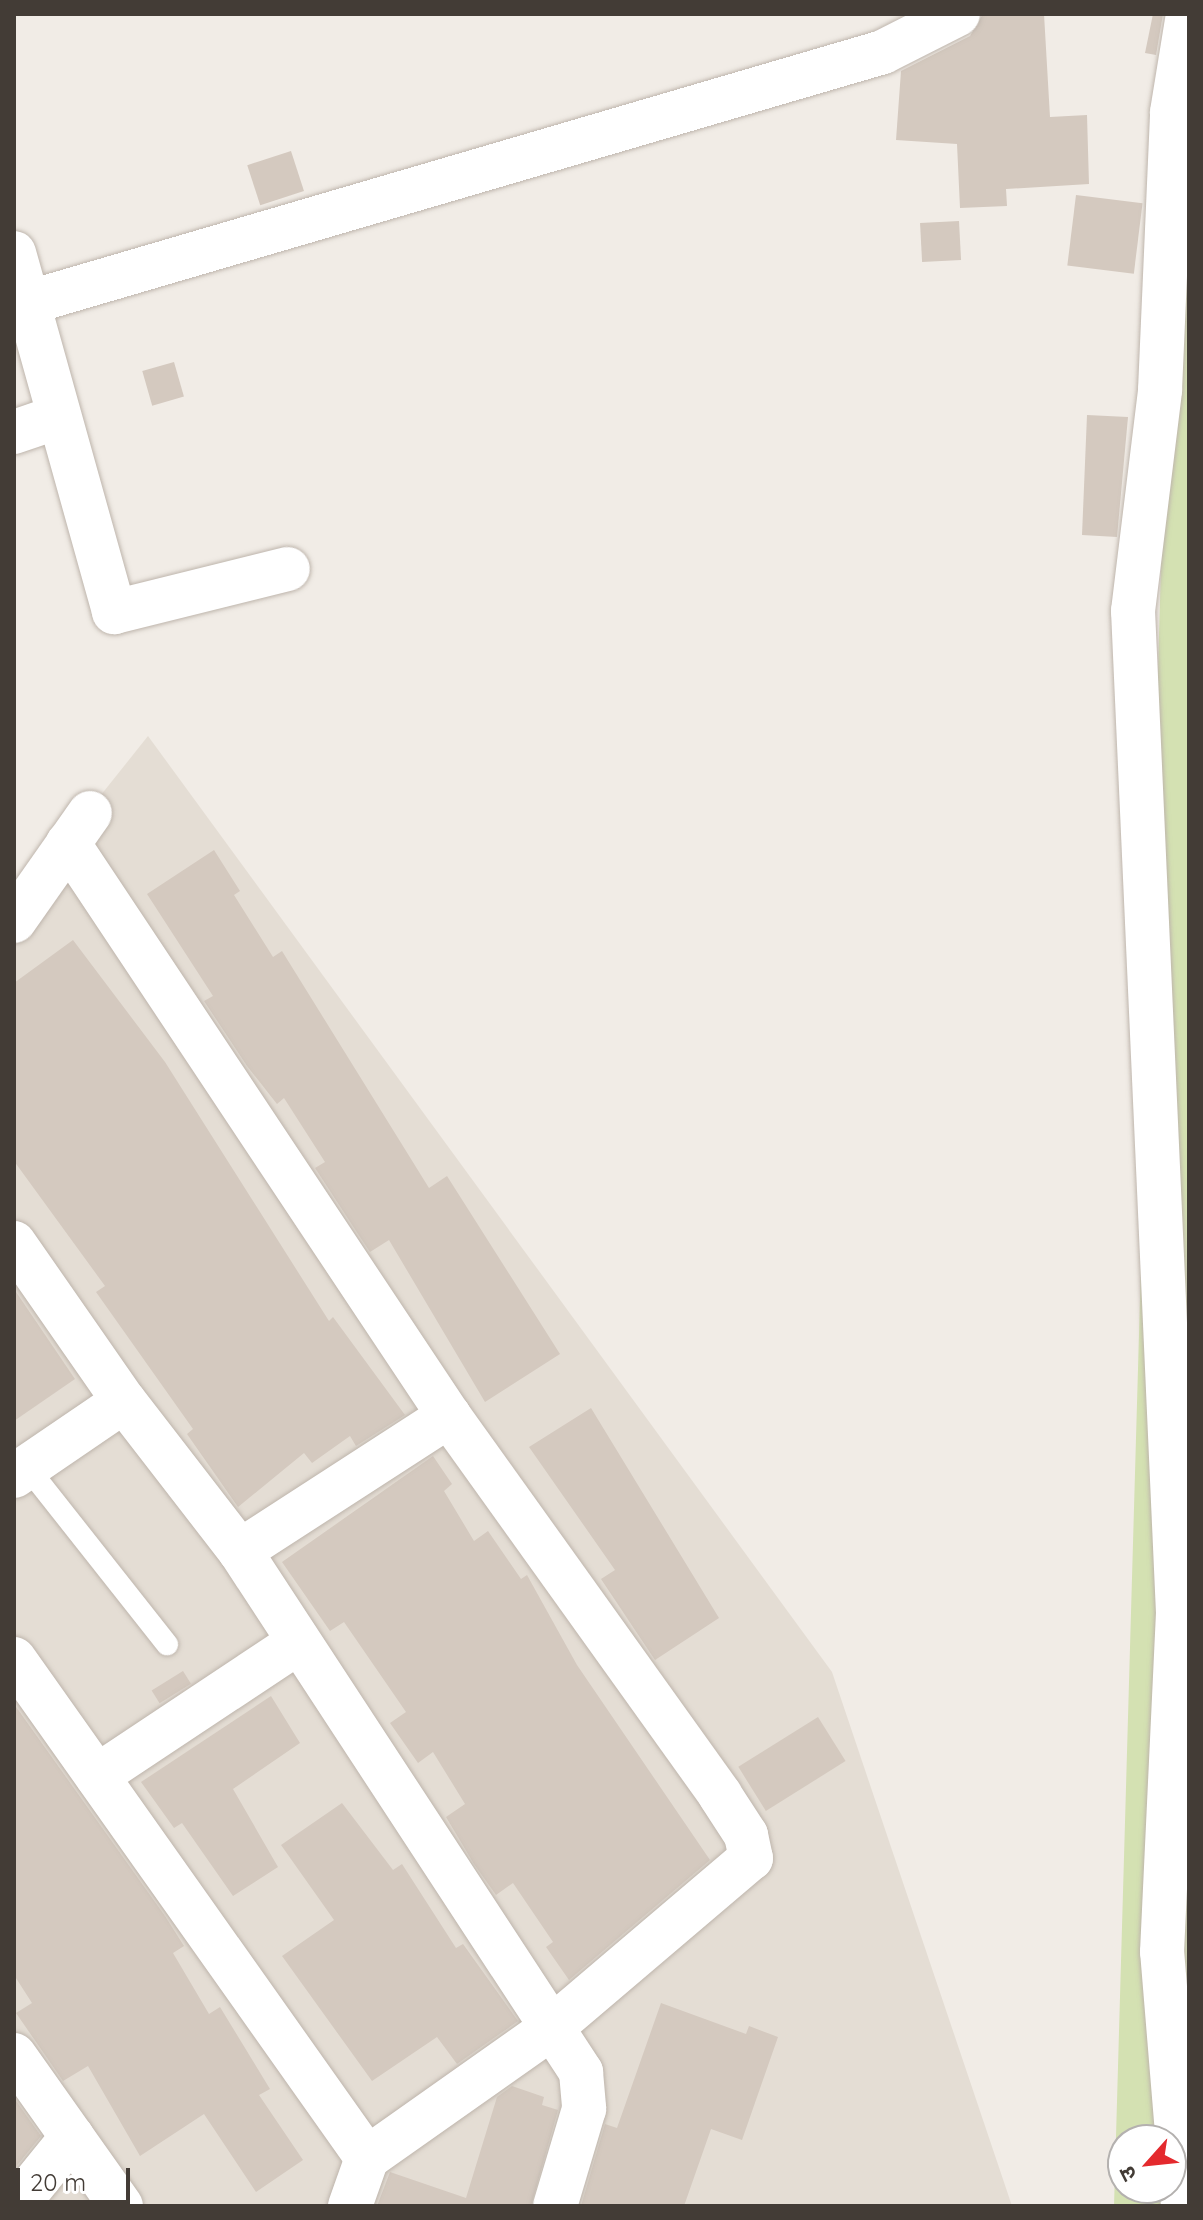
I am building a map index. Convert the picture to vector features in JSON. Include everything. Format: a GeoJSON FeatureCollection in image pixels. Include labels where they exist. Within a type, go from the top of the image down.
{"type":"FeatureCollection","features":[{"type":"Feature","properties":{"kind":"street"},"geometry":{"type":"LineString","coordinates":[[27,303],[883,52],[958,14]]}},
{"type":"Feature","properties":{"kind":"street"},"geometry":{"type":"LineString","coordinates":[[1183,2206],[1162,1952],[1178,1613],[1133,611],[1160,390],[1172,112],[1188,14]]}},
{"type":"Feature","properties":{"kind":"street"},"geometry":{"type":"LineString","coordinates":[[14,253],[114,612],[288,569]]}},
{"type":"Feature","properties":{"kind":"street"},"geometry":{"type":"LineString","coordinates":[[14,432],[58,417]]}},
{"type":"Feature","properties":{"kind":"street"},"geometry":{"type":"LineString","coordinates":[[14,921],[79,828],[449,1416],[746,1835],[751,1858],[550,2029],[367,2158],[350,2206]]}},
{"type":"Feature","properties":{"kind":"street"},"geometry":{"type":"LineString","coordinates":[[14,1243],[124,1401],[240,1551],[581,2072],[584,2109],[555,2206]]}},
{"type":"Feature","properties":{"kind":"street"},"geometry":{"type":"LineString","coordinates":[[20,1471],[124,1401]]}},
{"type":"Feature","properties":{"kind":"street"},"geometry":{"type":"LineString","coordinates":[[240,1551],[449,1416]]}},
{"type":"Feature","properties":{"kind":"street"},"geometry":{"type":"LineString","coordinates":[[97,1776],[299,1642]]}},
{"type":"Feature","properties":{"kind":"street"},"geometry":{"type":"LineString","coordinates":[[14,1659],[367,2158]]}},
{"type":"Feature","properties":{"kind":"street"},"geometry":{"type":"LineString","coordinates":[[14,2055],[121,2206]]}},
{"type":"Feature","properties":{"kind":"street"},"geometry":{"type":"LineString","coordinates":[[16,2206],[72,2137]]}},
{"type":"Feature","properties":{"kind":"lane"},"geometry":{"type":"LineString","coordinates":[[20,1471],[167,1644]]}},
{"type":"Feature","properties":{"kind":"shaded area"},"geometry":{"type":"Polygon","coordinates":[[[148,736],[832,1672],[1012,2206],[14,2206],[14,904],[148,736]]]}},
{"type":"Feature","properties":{"kind":"green space"},"geometry":{"type":"Polygon","coordinates":[[[1189,65],[1189,2206],[1114,2206],[1187,2204],[1187,2124],[1116,2124],[1173,147],[1189,65]]]}},
{"type":"Feature","properties":{"kind":"building"},"geometry":{"type":"Polygon","coordinates":[[[983,14],[1044,14],[1050,117],[1087,115],[1089,184],[1006,189],[1007,206],[960,208],[957,144],[896,140],[901,71],[970,36],[983,14]]]}},
{"type":"Feature","properties":{"kind":"building"},"geometry":{"type":"Polygon","coordinates":[[[1153,14],[1163,14],[1156,55],[1145,53],[1153,14]]]}},
{"type":"Feature","properties":{"kind":"building"},"geometry":{"type":"Polygon","coordinates":[[[291,151],[304,191],[260,205],[247,165],[291,151]]]}},
{"type":"Feature","properties":{"kind":"building"},"geometry":{"type":"Polygon","coordinates":[[[1076,195],[1143,203],[1134,274],[1067,265],[1076,195]]]}},
{"type":"Feature","properties":{"kind":"building"},"geometry":{"type":"Polygon","coordinates":[[[959,221],[961,260],[922,262],[920,223],[959,221]]]}},
{"type":"Feature","properties":{"kind":"building"},"geometry":{"type":"Polygon","coordinates":[[[174,362],[184,397],[152,406],[142,371],[174,362]]]}},
{"type":"Feature","properties":{"kind":"building"},"geometry":{"type":"Polygon","coordinates":[[[1087,415],[1128,417],[1117,537],[1082,535],[1087,415]]]}},
{"type":"Feature","properties":{"kind":"building"},"geometry":{"type":"Polygon","coordinates":[[[214,850],[240,891],[234,895],[273,957],[282,951],[429,1188],[447,1176],[560,1354],[485,1402],[389,1240],[370,1252],[358,1234],[315,1168],[325,1162],[284,1098],[277,1104],[247,1066],[204,1001],[213,996],[147,894],[214,850]]]}},
{"type":"Feature","properties":{"kind":"building"},"geometry":{"type":"Polygon","coordinates":[[[73,940],[165,1062],[329,1321],[333,1317],[405,1415],[356,1446],[350,1436],[312,1463],[304,1453],[238,1507],[187,1434],[193,1429],[96,1292],[105,1286],[14,1161],[14,983],[73,940]]]}},
{"type":"Feature","properties":{"kind":"building"},"geometry":{"type":"Polygon","coordinates":[[[14,1289],[75,1379],[14,1421],[14,1289]]]}},
{"type":"Feature","properties":{"kind":"building"},"geometry":{"type":"Polygon","coordinates":[[[591,1408],[719,1618],[655,1660],[601,1579],[615,1570],[529,1447],[591,1408]]]}},
{"type":"Feature","properties":{"kind":"building"},"geometry":{"type":"Polygon","coordinates":[[[433,1456],[452,1484],[444,1491],[474,1541],[488,1531],[521,1579],[527,1575],[577,1665],[710,1860],[569,1980],[546,1947],[553,1942],[513,1883],[496,1895],[474,1864],[446,1817],[465,1804],[433,1752],[418,1763],[390,1723],[406,1712],[344,1622],[330,1631],[282,1562],[433,1456]]]}},
{"type":"Feature","properties":{"kind":"building"},"geometry":{"type":"Polygon","coordinates":[[[183,1671],[191,1684],[160,1703],[152,1691],[183,1671]]]}},
{"type":"Feature","properties":{"kind":"building"},"geometry":{"type":"Polygon","coordinates":[[[271,1696],[300,1743],[233,1789],[278,1867],[233,1896],[182,1823],[174,1828],[141,1782],[271,1696]]]}},
{"type":"Feature","properties":{"kind":"building"},"geometry":{"type":"Polygon","coordinates":[[[14,1704],[184,1946],[173,1953],[209,2014],[220,2007],[270,2089],[259,2095],[303,2160],[256,2192],[204,2114],[140,2156],[88,2066],[63,2081],[16,2013],[32,2003],[14,1975],[14,1704]]]}},
{"type":"Feature","properties":{"kind":"building"},"geometry":{"type":"Polygon","coordinates":[[[818,1717],[846,1761],[766,1811],[738,1767],[818,1717]]]}},
{"type":"Feature","properties":{"kind":"building"},"geometry":{"type":"Polygon","coordinates":[[[342,1803],[393,1870],[402,1864],[456,1948],[463,1944],[518,2021],[457,2064],[437,2037],[372,2081],[282,1956],[334,1920],[281,1845],[342,1803]]]}},
{"type":"Feature","properties":{"kind":"building"},"geometry":{"type":"Polygon","coordinates":[[[661,2003],[746,2034],[749,2026],[778,2037],[742,2140],[711,2129],[684,2206],[581,2206],[605,2124],[617,2128],[661,2003]]]}},
{"type":"Feature","properties":{"kind":"building"},"geometry":{"type":"Polygon","coordinates":[[[512,2086],[544,2097],[542,2105],[558,2110],[531,2206],[377,2206],[390,2172],[466,2198],[497,2097],[512,2086]]]}},
{"type":"Feature","properties":{"kind":"building"},"geometry":{"type":"Polygon","coordinates":[[[14,2098],[41,2136],[14,2169],[14,2098]]]}}]}
